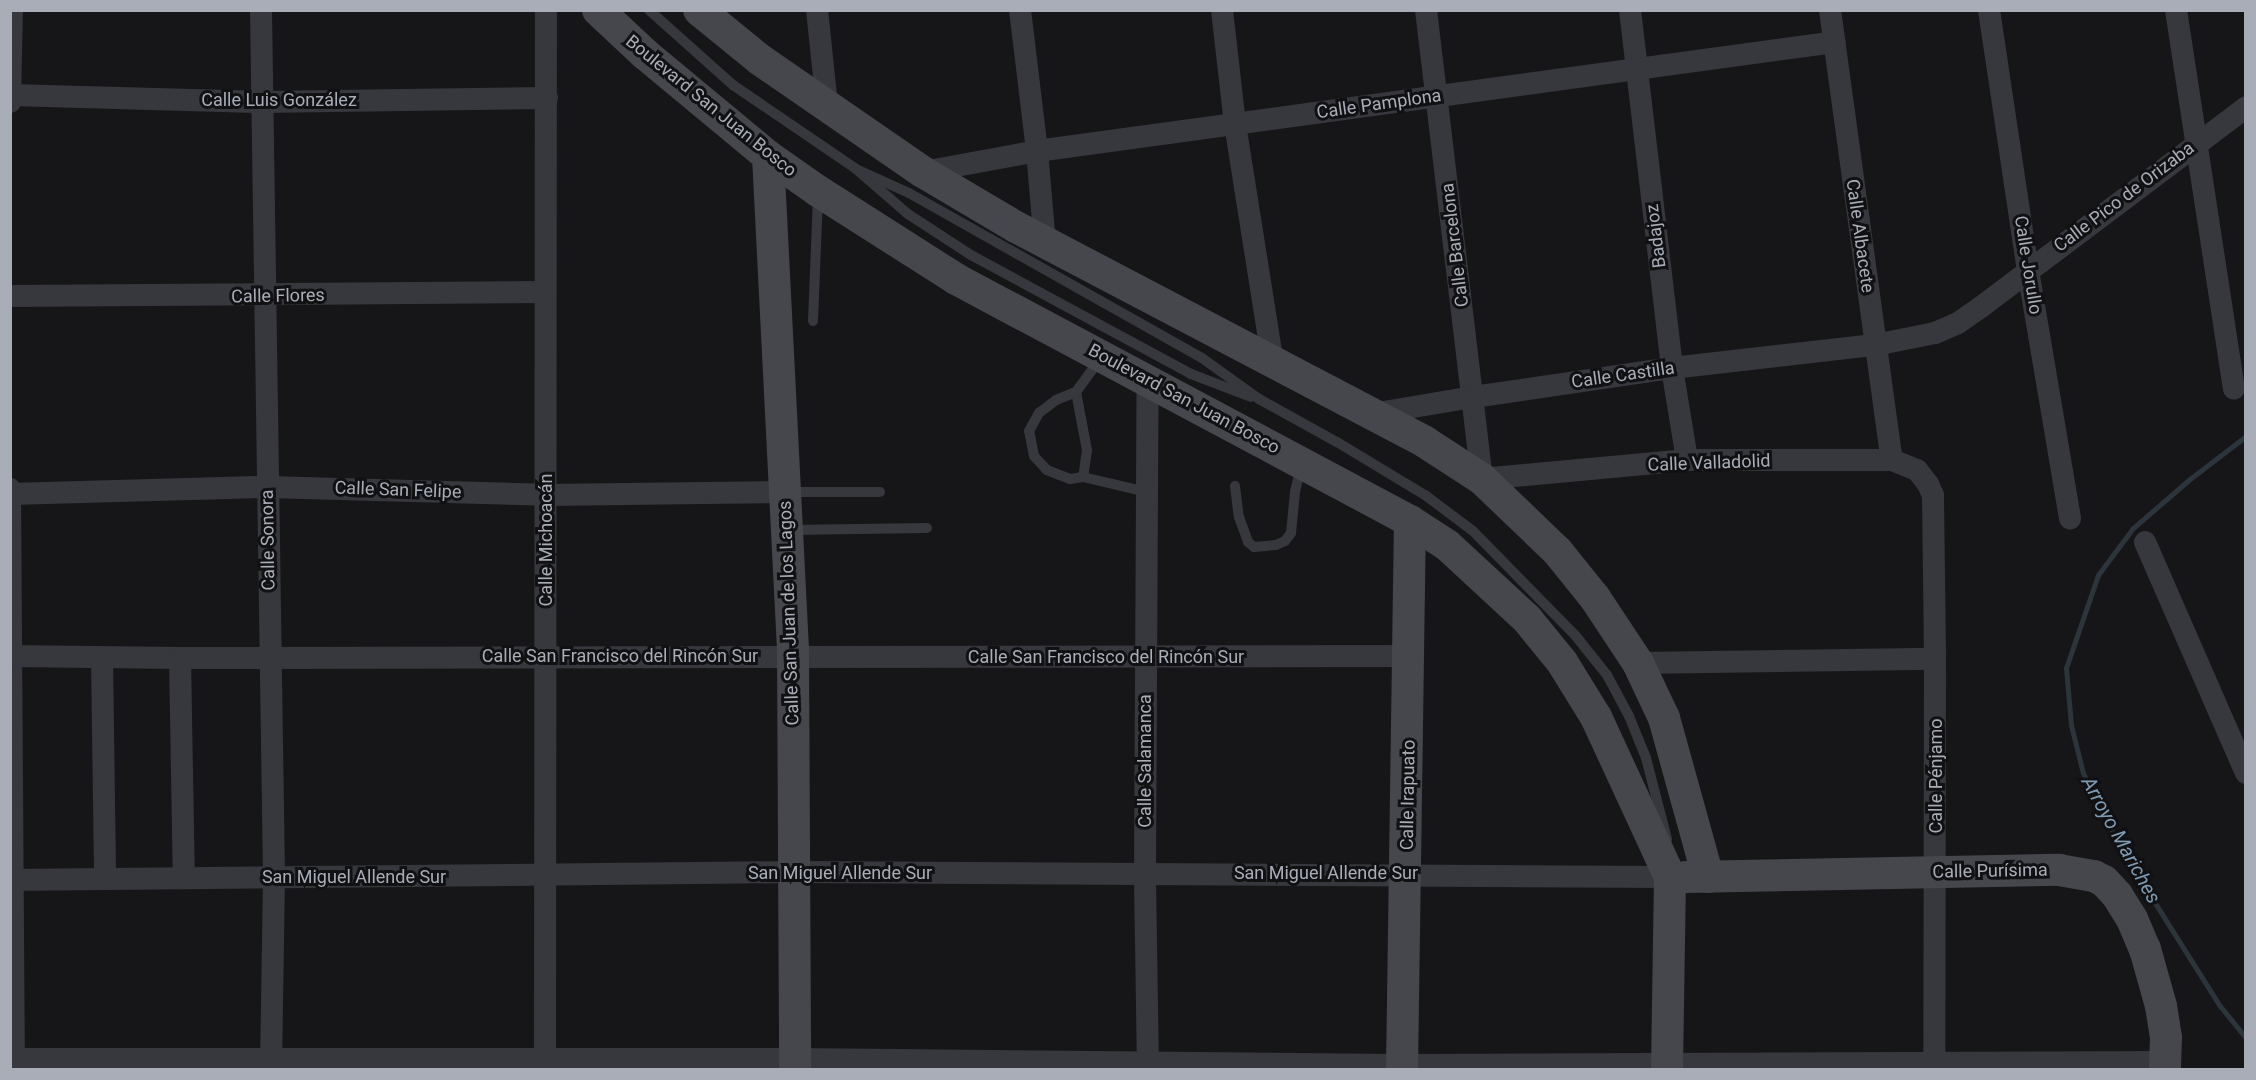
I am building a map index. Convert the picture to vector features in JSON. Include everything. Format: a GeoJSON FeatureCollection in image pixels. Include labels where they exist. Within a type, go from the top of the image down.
{"type":"FeatureCollection","features":[{"type":"Feature","properties":{"kind":"street"},"geometry":{"type":"LineString","coordinates":[[10,102],[12,10]]}},
{"type":"Feature","properties":{"kind":"street","name":"Calle Sonora"},"geometry":{"type":"LineString","coordinates":[[261,10],[274,877],[271,1065]]}},
{"type":"Feature","properties":{"kind":"street","name":"Calle Michoacán"},"geometry":{"type":"LineString","coordinates":[[545,1065],[547,877],[546,10]]}},
{"type":"Feature","properties":{"kind":"street","name":"Boulevard San Juan Bosco"},"geometry":{"type":"LineString","coordinates":[[598,10],[645,54],[768,156],[818,191],[956,279],[1410,520],[1447,545],[1480,573],[1527,619],[1562,662],[1596,717],[1670,877]]}},
{"type":"Feature","properties":{"kind":"street"},"geometry":{"type":"LineString","coordinates":[[699,10],[759,59],[923,172],[1045,244],[1425,442],[1482,479],[1558,552],[1595,598],[1638,663],[1664,718],[1708,877]]}},
{"type":"Feature","properties":{"kind":"street"},"geometry":{"type":"LineString","coordinates":[[817,10],[827,105]]}},
{"type":"Feature","properties":{"kind":"street"},"geometry":{"type":"LineString","coordinates":[[1020,10],[1037,152],[1045,244]]}},
{"type":"Feature","properties":{"kind":"street"},"geometry":{"type":"LineString","coordinates":[[1222,10],[1235,124],[1273,364]]}},
{"type":"Feature","properties":{"kind":"street","name":"Calle Barcelona"},"geometry":{"type":"LineString","coordinates":[[1426,10],[1482,479]]}},
{"type":"Feature","properties":{"kind":"street","name":"Badajoz"},"geometry":{"type":"LineString","coordinates":[[1630,10],[1672,368],[1687,460]]}},
{"type":"Feature","properties":{"kind":"street","name":"Calle Albacete"},"geometry":{"type":"LineString","coordinates":[[1830,10],[1892,460]]}},
{"type":"Feature","properties":{"kind":"street","name":"Calle Jorullo"},"geometry":{"type":"LineString","coordinates":[[1989,10],[2028,270],[2070,518]]}},
{"type":"Feature","properties":{"kind":"street"},"geometry":{"type":"LineString","coordinates":[[2176,10],[2234,389]]}},
{"type":"Feature","properties":{"kind":"street","name":"Calle Pamplona"},"geometry":{"type":"LineString","coordinates":[[923,172],[1037,152],[1437,95],[1835,42]]}},
{"type":"Feature","properties":{"kind":"street","name":"Calle Luis González"},"geometry":{"type":"LineString","coordinates":[[11,95],[262,102],[547,98]]}},
{"type":"Feature","properties":{"kind":"street","name":"Calle Pico de Orizaba"},"geometry":{"type":"LineString","coordinates":[[1875,345],[1935,333],[1958,323],[2246,107]]}},
{"type":"Feature","properties":{"kind":"street","name":"Calle San Juan de los Lagos"},"geometry":{"type":"LineString","coordinates":[[768,156],[794,655],[794,1064]]}},
{"type":"Feature","properties":{"kind":"street","name":"Calle Flores"},"geometry":{"type":"LineString","coordinates":[[10,296],[267,296],[545,292]]}},
{"type":"Feature","properties":{"kind":"street","name":"Calle Castilla"},"geometry":{"type":"LineString","coordinates":[[1372,414],[1672,368],[1875,345]]}},
{"type":"Feature","properties":{"kind":"street","name":"Calle Salamanca"},"geometry":{"type":"LineString","coordinates":[[1148,381],[1145,658],[1148,1065]]}},
{"type":"Feature","properties":{"kind":"street","name":"Calle Valladolid"},"geometry":{"type":"LineString","coordinates":[[1482,479],[1687,460],[1892,460],[1917,470],[1928,484]]}},
{"type":"Feature","properties":{"kind":"street","name":"Calle Pénjamo"},"geometry":{"type":"LineString","coordinates":[[1928,484],[1933,495],[1935,659],[1937,871],[1934,1066]]}},
{"type":"Feature","properties":{"kind":"street","name":"Calle San Felipe"},"geometry":{"type":"LineString","coordinates":[[10,494],[268,487],[546,495],[785,492]]}},
{"type":"Feature","properties":{"kind":"street"},"geometry":{"type":"LineString","coordinates":[[10,489],[13,1062],[271,1065],[2165,1066]]}},
{"type":"Feature","properties":{"kind":"street","name":"Calle Irapuato"},"geometry":{"type":"LineString","coordinates":[[1402,1067],[1407,874],[1410,520]]}},
{"type":"Feature","properties":{"kind":"street"},"geometry":{"type":"LineString","coordinates":[[2145,542],[2246,773]]}},
{"type":"Feature","properties":{"kind":"street","name":"Calle San Francisco del Rincón Sur"},"geometry":{"type":"LineString","coordinates":[[12,656],[270,658],[794,655],[1145,658],[1410,656]]}},
{"type":"Feature","properties":{"kind":"street"},"geometry":{"type":"LineString","coordinates":[[102,657],[105,879]]}},
{"type":"Feature","properties":{"kind":"street"},"geometry":{"type":"LineString","coordinates":[[180,658],[184,877]]}},
{"type":"Feature","properties":{"kind":"street"},"geometry":{"type":"LineString","coordinates":[[1638,663],[1935,659]]}},
{"type":"Feature","properties":{"kind":"street","name":"Calle Purísima"},"geometry":{"type":"LineString","coordinates":[[1670,877],[2059,870],[2079,872],[2104,881],[2125,906],[2145,949],[2161,1006],[2166,1038],[2165,1066]]}},
{"type":"Feature","properties":{"kind":"street","name":"San Miguel Allende Sur"},"geometry":{"type":"LineString","coordinates":[[11,880],[184,877],[547,877],[795,872],[1670,877]]}},
{"type":"Feature","properties":{"kind":"street"},"geometry":{"type":"LineString","coordinates":[[1667,1067],[1670,877]]}},
{"type":"Feature","properties":{"kind":"lane"},"geometry":{"type":"LineString","coordinates":[[649,10],[733,85],[856,169],[908,214],[971,255],[1191,374],[1259,399]]}},
{"type":"Feature","properties":{"kind":"lane"},"geometry":{"type":"LineString","coordinates":[[856,169],[909,193],[1202,358],[1259,399],[1337,442],[1425,495],[1473,531],[1575,635],[1606,675],[1629,716],[1646,758],[1667,839],[1670,877]]}},
{"type":"Feature","properties":{"kind":"lane"},"geometry":{"type":"LineString","coordinates":[[813,321],[818,191]]}},
{"type":"Feature","properties":{"kind":"lane"},"geometry":{"type":"LineString","coordinates":[[1102,355],[1076,392],[1056,400],[1039,412],[1032,423],[1029,441],[1034,456],[1047,470],[1060,477],[1083,477],[1148,492]]}},
{"type":"Feature","properties":{"kind":"lane"},"geometry":{"type":"LineString","coordinates":[[1076,392],[1087,441],[1083,477]]}},
{"type":"Feature","properties":{"kind":"lane"},"geometry":{"type":"LineString","coordinates":[[1235,486],[1239,517],[1248,542],[1254,547],[1276,545],[1286,541],[1292,533],[1295,492],[1302,462]]}},
{"type":"Feature","properties":{"kind":"lane"},"geometry":{"type":"LineString","coordinates":[[785,492],[880,492]]}},
{"type":"Feature","properties":{"kind":"lane"},"geometry":{"type":"LineString","coordinates":[[787,530],[927,528]]}},
{"type":"Feature","properties":{"kind":"waterway","name":"Arroyo Mariches"},"geometry":{"type":"LineString","coordinates":[[2246,436],[2191,478],[2133,528],[2098,575],[2066,668],[2071,725],[2083,773],[2121,849],[2220,1006],[2246,1038]]}}]}
